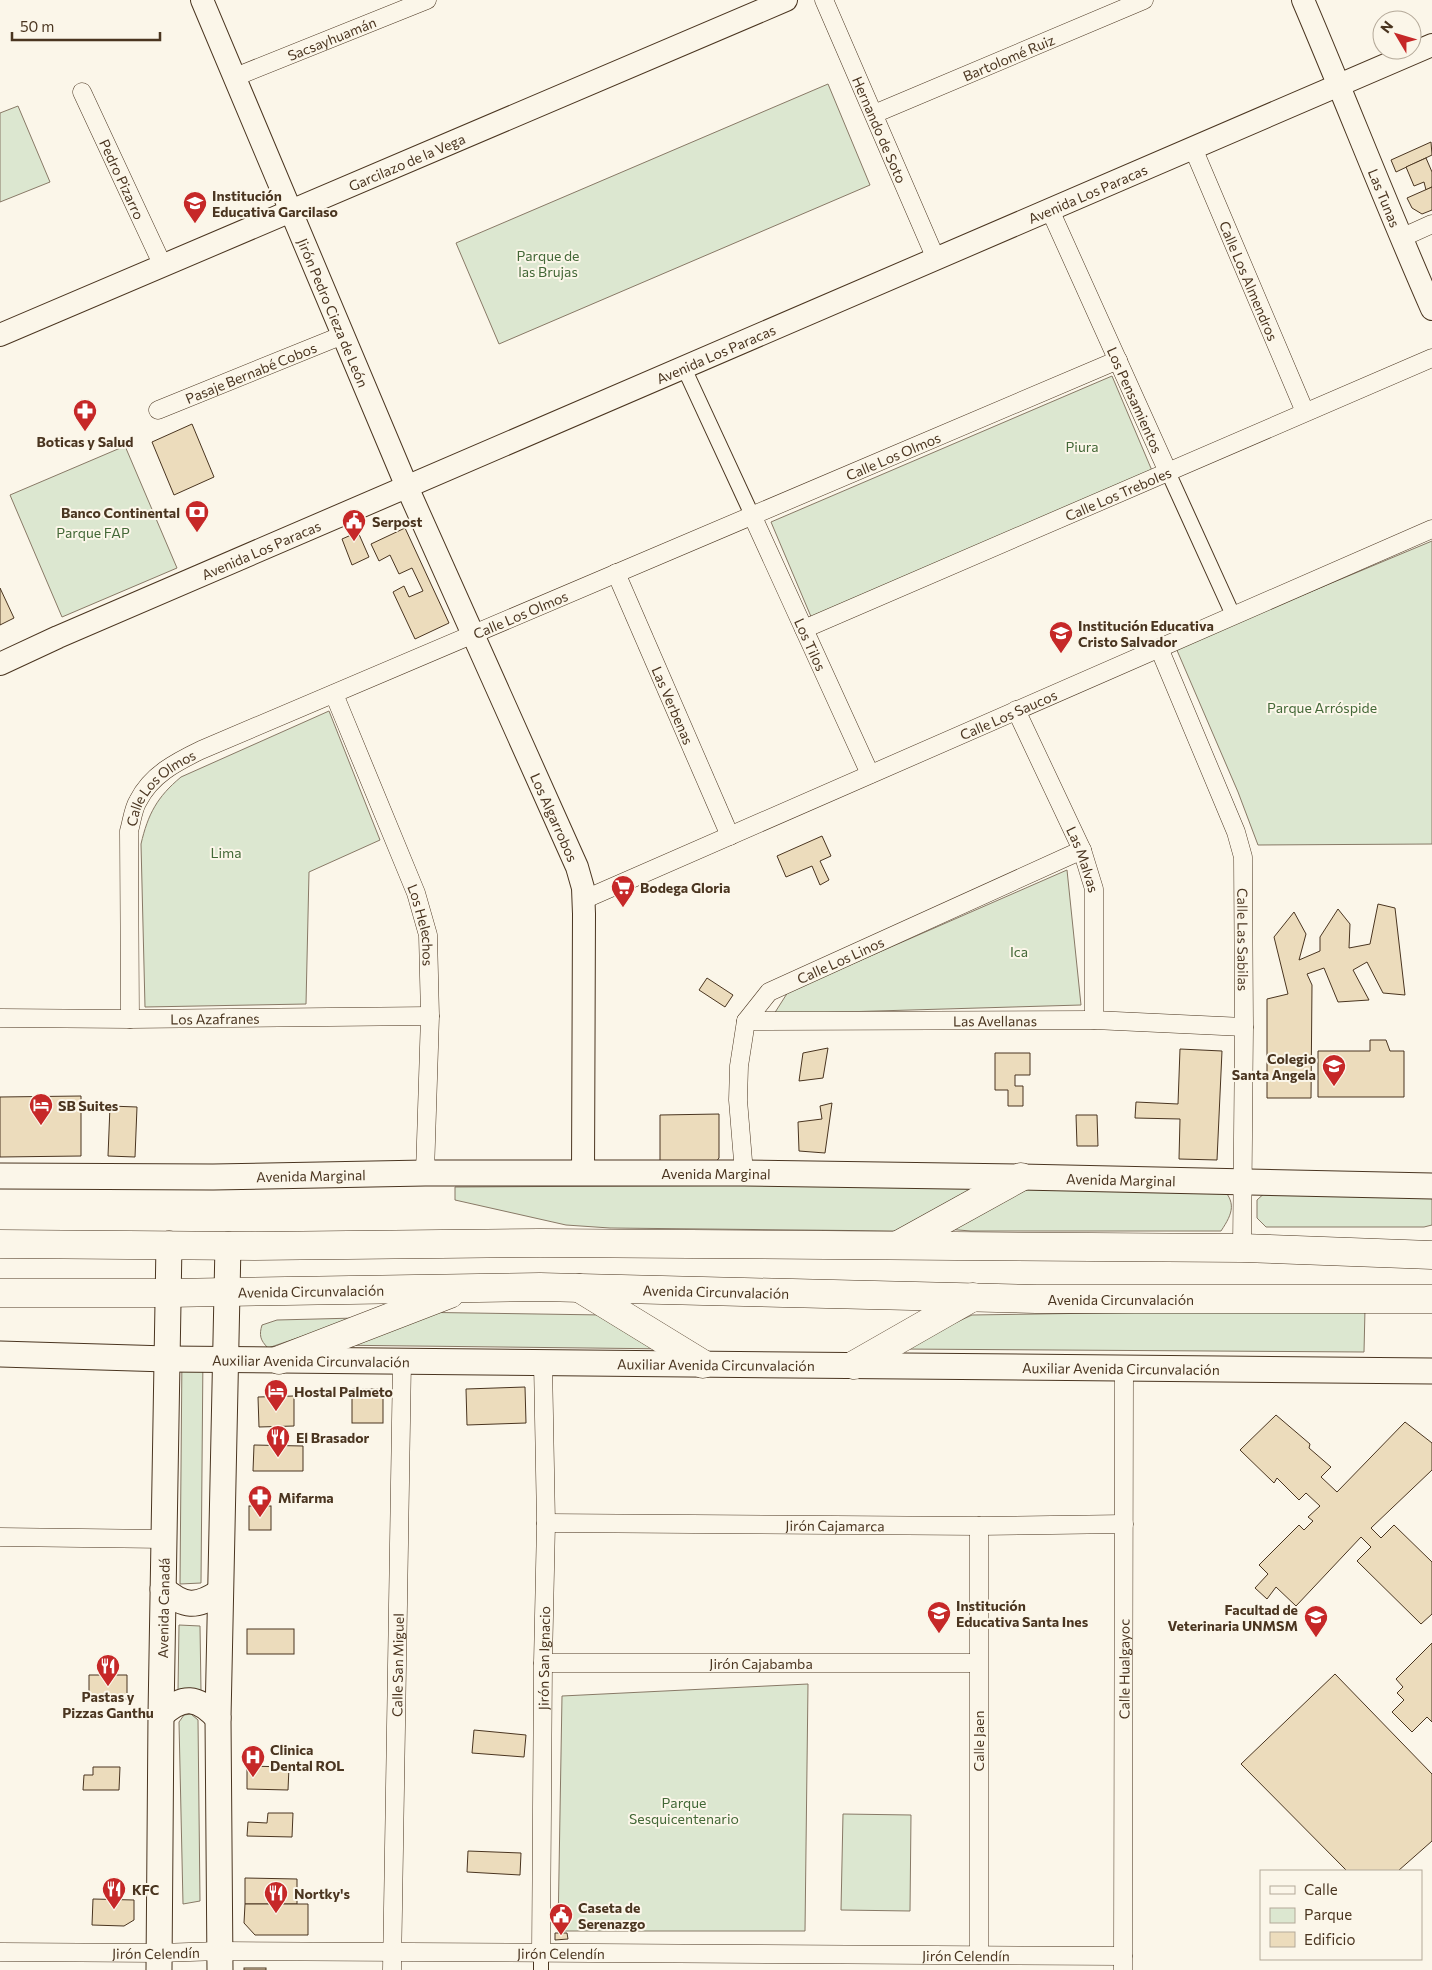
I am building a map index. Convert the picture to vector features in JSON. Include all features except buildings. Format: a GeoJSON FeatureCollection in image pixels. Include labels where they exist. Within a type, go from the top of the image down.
{"type":"FeatureCollection","features":[{"type":"Feature","properties":{"kind":"main road","name":"Avenida Marginal"},"geometry":{"type":"LineString","coordinates":[[0,1176],[213,1177],[425,1173],[744,1173],[1432,1186]]}},
{"type":"Feature","properties":{"kind":"main road"},"geometry":{"type":"LineString","coordinates":[[896,1246],[1021,1177]]}},
{"type":"Feature","properties":{"kind":"main road"},"geometry":{"type":"LineString","coordinates":[[0,1244],[540,1243],[1242,1248],[1432,1255]]}},
{"type":"Feature","properties":{"kind":"main road","name":"Avenida Canadá"},"geometry":{"type":"LineString","coordinates":[[159,1962],[169,1244]]}},
{"type":"Feature","properties":{"kind":"main road"},"geometry":{"type":"LineString","coordinates":[[220,1960],[218,1718],[228,1245]]}},
{"type":"Feature","properties":{"kind":"main road"},"geometry":{"type":"LineString","coordinates":[[279,1360],[468,1287]]}},
{"type":"Feature","properties":{"kind":"main road","name":"Avenida Circunvalación"},"geometry":{"type":"LineString","coordinates":[[0,1293],[168,1293],[468,1287],[1036,1299],[1432,1299]]}},
{"type":"Feature","properties":{"kind":"main road"},"geometry":{"type":"LineString","coordinates":[[578,1288],[703,1364]]}},
{"type":"Feature","properties":{"kind":"main road"},"geometry":{"type":"LineString","coordinates":[[854,1365],[973,1297]]}},
{"type":"Feature","properties":{"kind":"main road","name":"Auxiliar Avenida Circunvalación"},"geometry":{"type":"LineString","coordinates":[[0,1354],[167,1359],[1432,1371]]}},
{"type":"Feature","properties":{"kind":"main road"},"geometry":{"type":"LineString","coordinates":[[163,1589],[175,1599],[191,1604],[206,1601],[220,1592]]}},
{"type":"Feature","properties":{"kind":"main road"},"geometry":{"type":"LineString","coordinates":[[161,1715],[173,1704],[190,1700],[206,1705],[218,1718]]}},
{"type":"Feature","properties":{"kind":"street","name":"Jirón Pedro Cieza de León"},"geometry":{"type":"LineString","coordinates":[[202,0],[407,487]]}},
{"type":"Feature","properties":{"kind":"street","name":"Sacsayhuamán"},"geometry":{"type":"LineString","coordinates":[[235,77],[427,0]]}},
{"type":"Feature","properties":{"kind":"street","name":"Garcilazo de la Vega"},"geometry":{"type":"LineString","coordinates":[[0,335],[786,0]]}},
{"type":"Feature","properties":{"kind":"street","name":"Hernando de Soto"},"geometry":{"type":"LineString","coordinates":[[824,0],[936,259]]}},
{"type":"Feature","properties":{"kind":"street","name":"Bartolomé Ruiz"},"geometry":{"type":"LineString","coordinates":[[874,114],[1144,0]]}},
{"type":"Feature","properties":{"kind":"street","name":"Las Tunas"},"geometry":{"type":"LineString","coordinates":[[1303,0],[1340,85],[1400,238],[1432,309]]}},
{"type":"Feature","properties":{"kind":"street","name":"Avenida Los Paracas"},"geometry":{"type":"LineString","coordinates":[[0,664],[58,637],[1432,45]]}},
{"type":"Feature","properties":{"kind":"street","name":"Pedro Pizarro"},"geometry":{"type":"LineString","coordinates":[[82,92],[163,266]]}},
{"type":"Feature","properties":{"kind":"street","name":"Calle Los Almendros"},"geometry":{"type":"LineString","coordinates":[[1193,148],[1306,412]]}},
{"type":"Feature","properties":{"kind":"street","name":"Los Pensamientos"},"geometry":{"type":"LineString","coordinates":[[1050,210],[1233,615]]}},
{"type":"Feature","properties":{"kind":"street"},"geometry":{"type":"LineString","coordinates":[[1400,238],[1432,224]]}},
{"type":"Feature","properties":{"kind":"street","name":"Pasaje Bernabé Cobos"},"geometry":{"type":"LineString","coordinates":[[158,410],[343,335]]}},
{"type":"Feature","properties":{"kind":"street","name":"Calle Los Treboles"},"geometry":{"type":"LineString","coordinates":[[804,629],[1432,358]]}},
{"type":"Feature","properties":{"kind":"street","name":"Calle Los Olmos"},"geometry":{"type":"LineString","coordinates":[[130,1020],[129,831],[137,802],[152,780],[175,763],[473,634],[1118,360]]}},
{"type":"Feature","properties":{"kind":"street"},"geometry":{"type":"LineString","coordinates":[[684,368],[752,515]]}},
{"type":"Feature","properties":{"kind":"street","name":"Los Algarrobos"},"geometry":{"type":"LineString","coordinates":[[407,487],[577,867],[583,888],[583,1173]]}},
{"type":"Feature","properties":{"kind":"street","name":"Los Tilos"},"geometry":{"type":"LineString","coordinates":[[752,515],[870,774]]}},
{"type":"Feature","properties":{"kind":"street","name":"Calle Los Saucos"},"geometry":{"type":"LineString","coordinates":[[583,900],[1432,529]]}},
{"type":"Feature","properties":{"kind":"street","name":"Las Verbenas"},"geometry":{"type":"LineString","coordinates":[[616,573],[730,836]]}},
{"type":"Feature","properties":{"kind":"street","name":"Calle Las Sabilas"},"geometry":{"type":"LineString","coordinates":[[1159,648],[1236,832],[1243,857],[1242,1248]]}},
{"type":"Feature","properties":{"kind":"street","name":"Los Helechos"},"geometry":{"type":"LineString","coordinates":[[334,694],[416,893],[428,935],[430,1016],[425,1173]]}},
{"type":"Feature","properties":{"kind":"street","name":"Las Malvas"},"geometry":{"type":"LineString","coordinates":[[1016,710],[1082,850],[1094,889],[1094,1020]]}},
{"type":"Feature","properties":{"kind":"street","name":"Calle Los Linos"},"geometry":{"type":"LineString","coordinates":[[744,1173],[738,1100],[739,1066],[746,1021],[769,992],[1082,850]]}},
{"type":"Feature","properties":{"kind":"street","name":"Los Azafranes"},"geometry":{"type":"LineString","coordinates":[[0,1018],[130,1020],[430,1016]]}},
{"type":"Feature","properties":{"kind":"street","name":"Las Avellanas"},"geometry":{"type":"LineString","coordinates":[[746,1021],[1094,1020],[1244,1027]]}},
{"type":"Feature","properties":{"kind":"street","name":"Calle San Miguel"},"geometry":{"type":"LineString","coordinates":[[392,1970],[402,1361]]}},
{"type":"Feature","properties":{"kind":"street","name":"Jirón San Ignacio"},"geometry":{"type":"LineString","coordinates":[[541,1961],[546,1523],[542,1362]]}},
{"type":"Feature","properties":{"kind":"street","name":"Calle Hualgayoc"},"geometry":{"type":"LineString","coordinates":[[1123,1963],[1124,1368]]}},
{"type":"Feature","properties":{"kind":"street","name":"Jirón Cajamarca"},"geometry":{"type":"LineString","coordinates":[[546,1523],[979,1526],[1124,1524]]}},
{"type":"Feature","properties":{"kind":"street","name":"Calle Jaen"},"geometry":{"type":"LineString","coordinates":[[979,1526],[979,1955]]}},
{"type":"Feature","properties":{"kind":"street"},"geometry":{"type":"LineString","coordinates":[[0,1537],[164,1539]]}},
{"type":"Feature","properties":{"kind":"street","name":"Jirón Cajabamba"},"geometry":{"type":"LineString","coordinates":[[543,1663],[978,1663]]}},
{"type":"Feature","properties":{"kind":"street","name":"Jirón Celendín"},"geometry":{"type":"LineString","coordinates":[[0,1952],[159,1962],[392,1952],[541,1961],[979,1955],[1123,1963]]}},
{"type":"Feature","properties":{"kind":"green space","name":"Parque de las Brujas"},"geometry":{"type":"Polygon","coordinates":[[[828,84],[870,185],[499,344],[456,243],[828,84]]]}},
{"type":"Feature","properties":{"kind":"green space"},"geometry":{"type":"Polygon","coordinates":[[[18,106],[50,182],[0,202],[0,113],[18,106]]]}},
{"type":"Feature","properties":{"kind":"green space","name":"Piura"},"geometry":{"type":"Polygon","coordinates":[[[1112,376],[1153,473],[812,619],[771,522],[1112,376]]]}},
{"type":"Feature","properties":{"kind":"green space","name":"Parque FAP"},"geometry":{"type":"Polygon","coordinates":[[[125,446],[177,568],[62,617],[10,495],[125,446]]]}},
{"type":"Feature","properties":{"kind":"green space","name":"Parque Arróspide"},"geometry":{"type":"Polygon","coordinates":[[[1432,541],[1432,844],[1258,845],[1238,792],[1176,648],[1432,541]]]}},
{"type":"Feature","properties":{"kind":"green space","name":"Lima"},"geometry":{"type":"Polygon","coordinates":[[[329,711],[380,840],[309,872],[306,1004],[145,1007],[141,844],[150,815],[160,799],[181,777],[329,711]]]}},
{"type":"Feature","properties":{"kind":"green space","name":"Ica"},"geometry":{"type":"Polygon","coordinates":[[[1067,870],[1081,1005],[774,1014],[788,992],[1067,870]]]}},
{"type":"Feature","properties":{"kind":"green space"},"geometry":{"type":"Polygon","coordinates":[[[981,1184],[896,1231],[610,1228],[566,1225],[455,1200],[455,1187],[981,1184]]]}},
{"type":"Feature","properties":{"kind":"green space"},"geometry":{"type":"Polygon","coordinates":[[[1041,1184],[1220,1186],[1229,1197],[1231,1208],[1228,1219],[1221,1231],[971,1231],[945,1229],[1002,1194],[1041,1184]]]}},
{"type":"Feature","properties":{"kind":"green space"},"geometry":{"type":"Polygon","coordinates":[[[1268,1190],[1432,1191],[1432,1225],[1424,1227],[1266,1227],[1257,1218],[1257,1200],[1268,1190]]]}},
{"type":"Feature","properties":{"kind":"green space"},"geometry":{"type":"Polygon","coordinates":[[[1365,1309],[1364,1352],[899,1349],[972,1315],[1365,1309]]]}},
{"type":"Feature","properties":{"kind":"green space"},"geometry":{"type":"Polygon","coordinates":[[[405,1312],[603,1315],[674,1349],[327,1345],[405,1312]]]}},
{"type":"Feature","properties":{"kind":"green space"},"geometry":{"type":"Polygon","coordinates":[[[356,1318],[268,1348],[261,1337],[262,1325],[277,1320],[356,1318]]]}},
{"type":"Feature","properties":{"kind":"green space"},"geometry":{"type":"Polygon","coordinates":[[[203,1352],[201,1583],[180,1584],[182,1353],[203,1352]]]}},
{"type":"Feature","properties":{"kind":"green space"},"geometry":{"type":"Polygon","coordinates":[[[179,1625],[200,1626],[201,1691],[178,1691],[179,1625]]]}},
{"type":"Feature","properties":{"kind":"green space","name":"Parque Sesquicentenario"},"geometry":{"type":"Polygon","coordinates":[[[808,1684],[805,1931],[558,1931],[562,1696],[808,1684]]]}},
{"type":"Feature","properties":{"kind":"green space"},"geometry":{"type":"Polygon","coordinates":[[[191,1714],[198,1720],[200,1901],[183,1904],[179,1722],[184,1715],[191,1714]]]}},
{"type":"Feature","properties":{"kind":"green space"},"geometry":{"type":"Polygon","coordinates":[[[843,1814],[911,1815],[910,1911],[841,1910],[843,1814]]]}},
{"type":"Feature","properties":{"kind":"place","name":"Institución Educativa Garcilaso"},"geometry":{"type":"Point","coordinates":[195,224]}},
{"type":"Feature","properties":{"kind":"place","name":"Boticas y Salud"},"geometry":{"type":"Point","coordinates":[85,432]}},
{"type":"Feature","properties":{"kind":"place","name":"Banco Continental"},"geometry":{"type":"Point","coordinates":[197,533]}},
{"type":"Feature","properties":{"kind":"place","name":"Serpost"},"geometry":{"type":"Point","coordinates":[354,542]}},
{"type":"Feature","properties":{"kind":"place","name":"Institución Educativa Cristo Salvador"},"geometry":{"type":"Point","coordinates":[1061,654]}},
{"type":"Feature","properties":{"kind":"place","name":"Bodega Gloria"},"geometry":{"type":"Point","coordinates":[623,908]}},
{"type":"Feature","properties":{"kind":"place","name":"Colegio Santa Angela"},"geometry":{"type":"Point","coordinates":[1334,1087]}},
{"type":"Feature","properties":{"kind":"place","name":"SB Suites"},"geometry":{"type":"Point","coordinates":[41,1126]}},
{"type":"Feature","properties":{"kind":"place","name":"Hostal Palmeto"},"geometry":{"type":"Point","coordinates":[276,1412]}},
{"type":"Feature","properties":{"kind":"place","name":"El Brasador"},"geometry":{"type":"Point","coordinates":[278,1458]}},
{"type":"Feature","properties":{"kind":"place","name":"Mifarma"},"geometry":{"type":"Point","coordinates":[260,1518]}},
{"type":"Feature","properties":{"kind":"place","name":"Institución Educativa Santa Ines"},"geometry":{"type":"Point","coordinates":[939,1634]}},
{"type":"Feature","properties":{"kind":"place","name":"Facultad de Veterinaria UNMSM"},"geometry":{"type":"Point","coordinates":[1316,1638]}},
{"type":"Feature","properties":{"kind":"place","name":"Pastas y Pizzas Ganthu"},"geometry":{"type":"Point","coordinates":[108,1687]}},
{"type":"Feature","properties":{"kind":"place","name":"Clinica Dental ROL"},"geometry":{"type":"Point","coordinates":[253,1778]}},
{"type":"Feature","properties":{"kind":"place","name":"KFC"},"geometry":{"type":"Point","coordinates":[114,1910]}},
{"type":"Feature","properties":{"kind":"place","name":"Nortky's"},"geometry":{"type":"Point","coordinates":[276,1914]}},
{"type":"Feature","properties":{"kind":"place","name":"Caseta de Serenazgo"},"geometry":{"type":"Point","coordinates":[561,1936]}}]}
